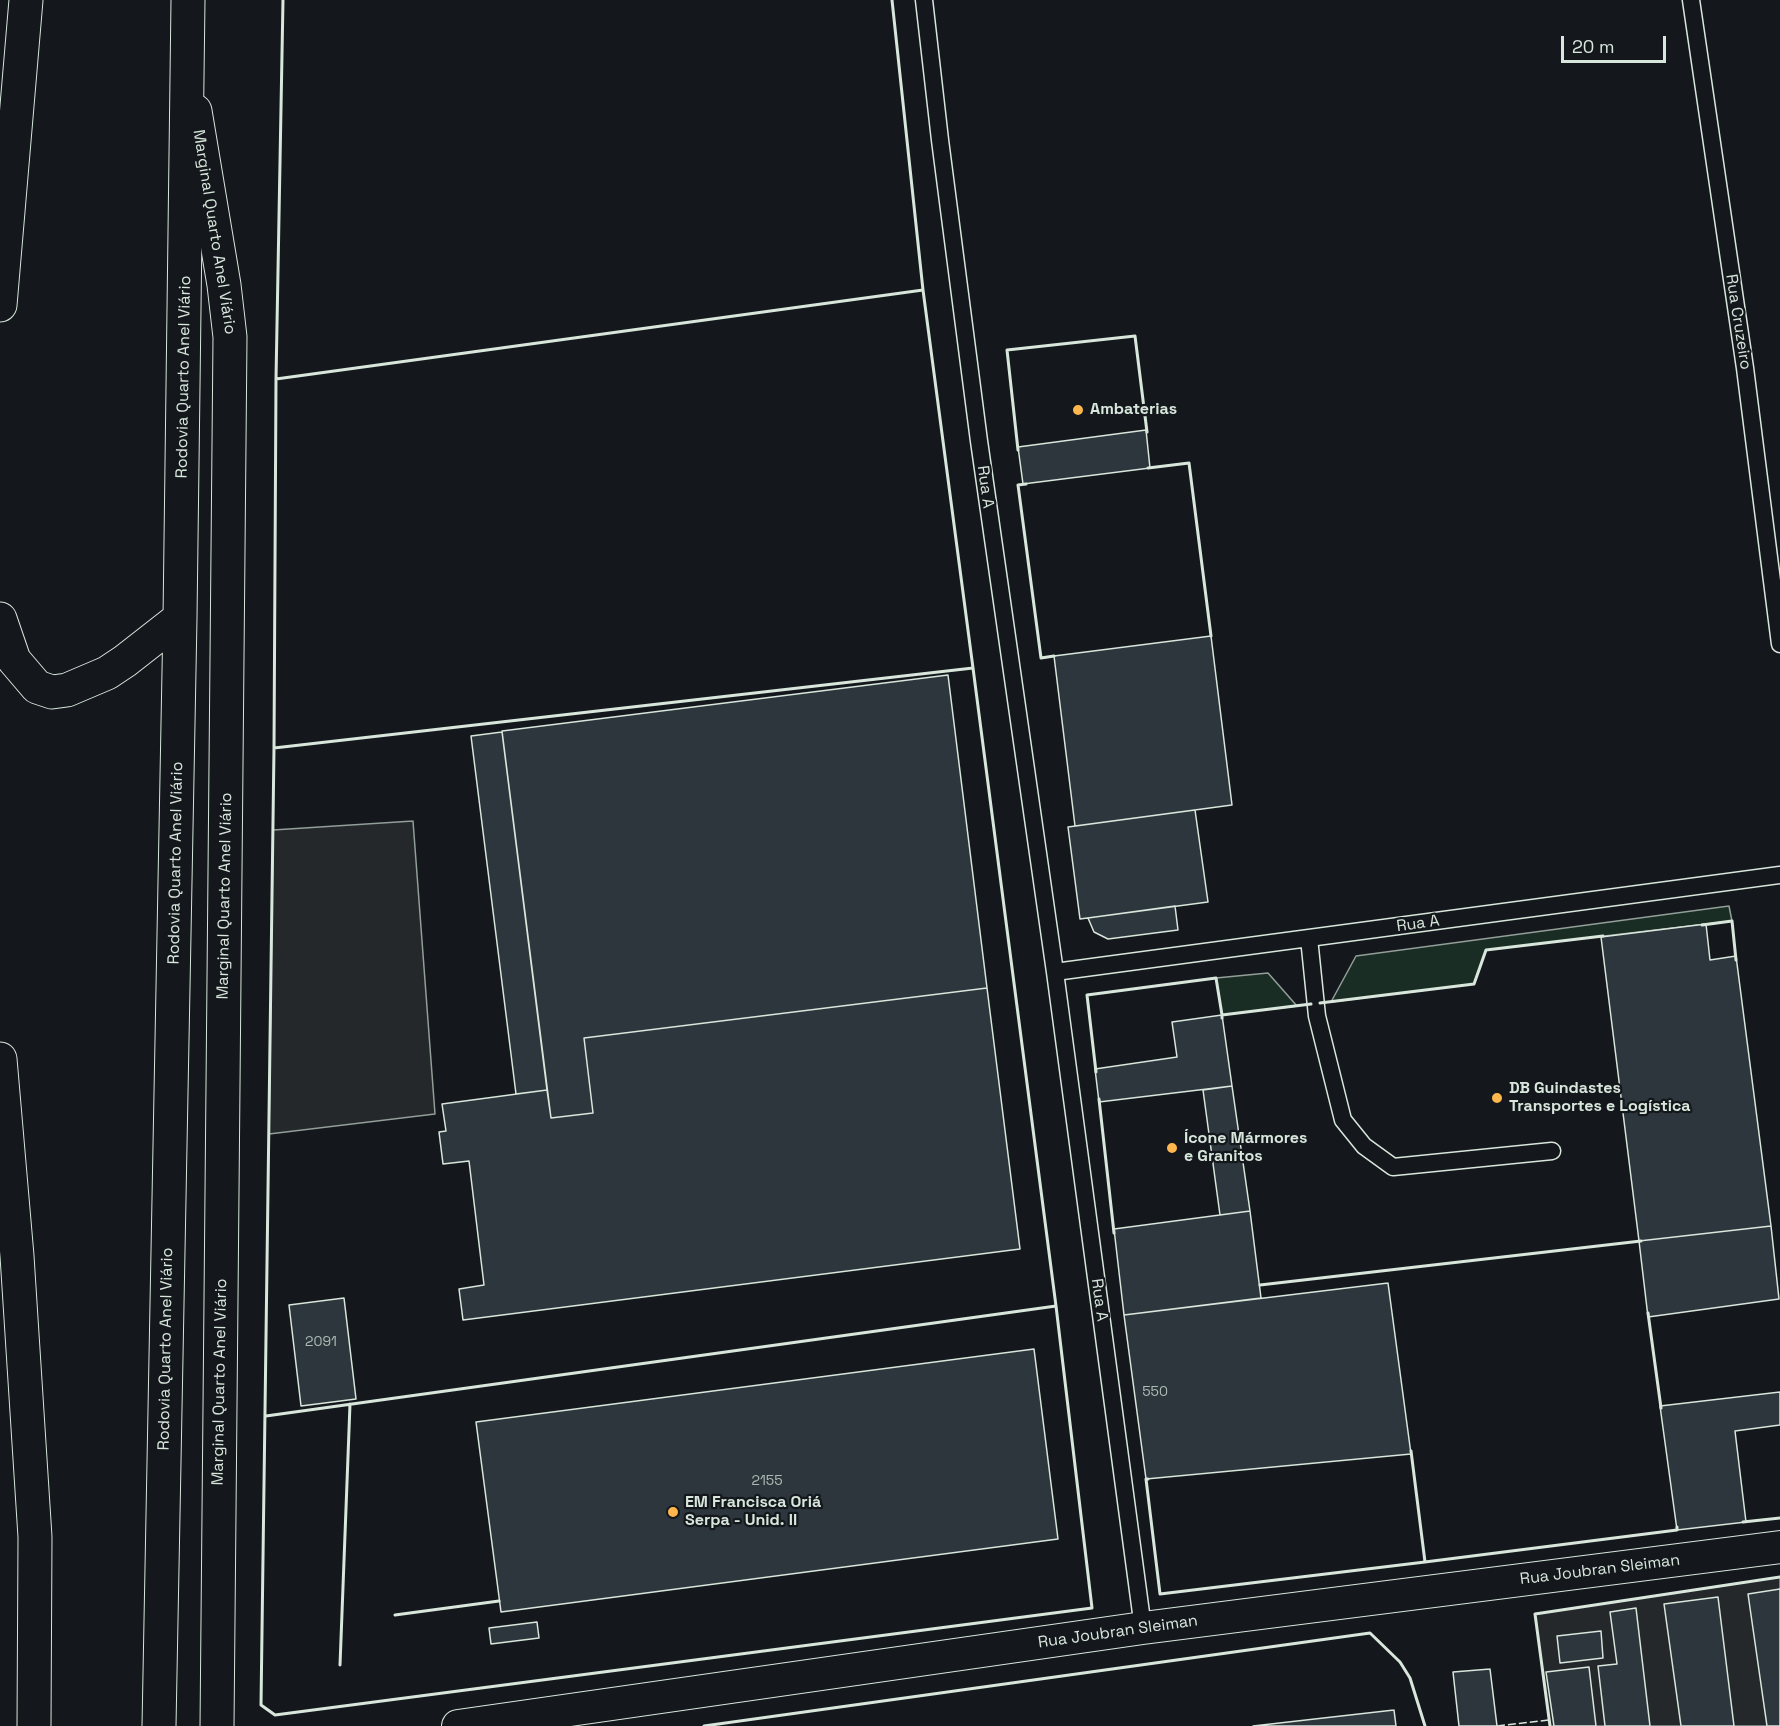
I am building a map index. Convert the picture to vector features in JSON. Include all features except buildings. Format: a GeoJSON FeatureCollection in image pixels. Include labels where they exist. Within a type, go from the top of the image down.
{"type":"FeatureCollection","features":[{"type":"Feature","properties":{"kind":"main road"},"geometry":{"type":"LineString","coordinates":[[0,305],[26,0]]}},
{"type":"Feature","properties":{"kind":"main road","name":"Rodovia Quarto Anel Viário"},"geometry":{"type":"LineString","coordinates":[[159,1726],[180,618],[188,0]]}},
{"type":"Feature","properties":{"kind":"main road","name":"Marginal Quarto Anel Viário"},"geometry":{"type":"LineString","coordinates":[[188,70],[225,285],[230,337],[216,1726]]}},
{"type":"Feature","properties":{"kind":"main road"},"geometry":{"type":"LineString","coordinates":[[0,619],[14,660],[37,687],[52,692],[67,690],[107,673],[180,618]]}},
{"type":"Feature","properties":{"kind":"main road"},"geometry":{"type":"LineString","coordinates":[[0,1059],[17,1256],[35,1537],[34,1726]]}},
{"type":"Feature","properties":{"kind":"street","name":"Rua Joubran Sleiman"},"geometry":{"type":"LineString","coordinates":[[458,1726],[1143,1628],[1780,1547]]}},
{"type":"Feature","properties":{"kind":"lane","name":"Rua A"},"geometry":{"type":"LineString","coordinates":[[924,0],[939,140],[979,441],[1055,972],[1143,1628]]}},
{"type":"Feature","properties":{"kind":"lane","name":"Rua Cruzeiro"},"geometry":{"type":"LineString","coordinates":[[1691,0],[1745,368],[1780,644]]}},
{"type":"Feature","properties":{"kind":"lane","name":"Rua A"},"geometry":{"type":"LineString","coordinates":[[1055,972],[1780,875]]}},
{"type":"Feature","properties":{"kind":"lane"},"geometry":{"type":"LineString","coordinates":[[1309,938],[1317,1016],[1343,1120],[1364,1146],[1393,1167],[1552,1151]]}},
{"type":"Feature","properties":{"kind":"green space"},"geometry":{"type":"Polygon","coordinates":[[[1729,906],[1732,921],[1486,950],[1474,984],[1331,1002],[1356,956],[1729,906]]]}},
{"type":"Feature","properties":{"kind":"green space"},"geometry":{"type":"Polygon","coordinates":[[[1268,973],[1297,1006],[1222,1015],[1216,978],[1268,973]]]}},
{"type":"Feature","properties":{"kind":"shaded area"},"geometry":{"type":"Polygon","coordinates":[[[413,821],[435,1114],[269,1134],[273,830],[413,821]]]}},
{"type":"Feature","properties":{"kind":"shaded area"},"geometry":{"type":"Polygon","coordinates":[[[1780,1577],[1780,1726],[1550,1726],[1535,1614],[1780,1577]]]}},
{"type":"Feature","properties":{"kind":"fence"},"geometry":{"type":"LineString","coordinates":[[1497,1726],[1549,1720]]}},
{"type":"Feature","properties":{"kind":"wall"},"geometry":{"type":"LineString","coordinates":[[276,379],[283,0]]}},
{"type":"Feature","properties":{"kind":"wall"},"geometry":{"type":"LineString","coordinates":[[892,0],[923,290]]}},
{"type":"Feature","properties":{"kind":"wall"},"geometry":{"type":"LineString","coordinates":[[274,748],[276,379],[923,290],[973,668]]}},
{"type":"Feature","properties":{"kind":"wall"},"geometry":{"type":"LineString","coordinates":[[1018,450],[1007,350],[1135,336],[1147,432]]}},
{"type":"Feature","properties":{"kind":"wall"},"geometry":{"type":"LineString","coordinates":[[1148,468],[1189,463],[1211,636]]}},
{"type":"Feature","properties":{"kind":"wall"},"geometry":{"type":"LineString","coordinates":[[1026,484],[1018,485],[1041,658],[1054,656]]}},
{"type":"Feature","properties":{"kind":"wall"},"geometry":{"type":"LineString","coordinates":[[266,1416],[1056,1306],[1092,1608],[275,1715],[261,1705],[274,748],[973,668],[1056,1306]]}},
{"type":"Feature","properties":{"kind":"wall"},"geometry":{"type":"LineString","coordinates":[[1702,925],[1732,921],[1736,960]]}},
{"type":"Feature","properties":{"kind":"wall"},"geometry":{"type":"LineString","coordinates":[[1320,1003],[1474,984],[1486,950],[1603,936]]}},
{"type":"Feature","properties":{"kind":"wall"},"geometry":{"type":"LineString","coordinates":[[1096,1072],[1087,995],[1216,978],[1222,1015]]}},
{"type":"Feature","properties":{"kind":"wall"},"geometry":{"type":"LineString","coordinates":[[1222,1018],[1222,1015],[1311,1004]]}},
{"type":"Feature","properties":{"kind":"wall"},"geometry":{"type":"LineString","coordinates":[[1099,1099],[1114,1233]]}},
{"type":"Feature","properties":{"kind":"wall"},"geometry":{"type":"LineString","coordinates":[[1260,1285],[1641,1241]]}},
{"type":"Feature","properties":{"kind":"wall"},"geometry":{"type":"LineString","coordinates":[[1648,1313],[1661,1408]]}},
{"type":"Feature","properties":{"kind":"wall"},"geometry":{"type":"LineString","coordinates":[[340,1665],[350,1404]]}},
{"type":"Feature","properties":{"kind":"wall"},"geometry":{"type":"LineString","coordinates":[[1411,1451],[1425,1562],[1677,1530],[1677,1527]]}},
{"type":"Feature","properties":{"kind":"wall"},"geometry":{"type":"LineString","coordinates":[[1148,1479],[1146,1479],[1160,1594],[1425,1562]]}},
{"type":"Feature","properties":{"kind":"wall"},"geometry":{"type":"LineString","coordinates":[[1743,1522],[1780,1518]]}},
{"type":"Feature","properties":{"kind":"wall"},"geometry":{"type":"LineString","coordinates":[[1550,1726],[1535,1614],[1780,1577]]}},
{"type":"Feature","properties":{"kind":"wall"},"geometry":{"type":"LineString","coordinates":[[395,1615],[499,1601]]}},
{"type":"Feature","properties":{"kind":"wall"},"geometry":{"type":"LineString","coordinates":[[704,1726],[1370,1633],[1400,1662],[1410,1678],[1425,1726]]}},
{"type":"Feature","properties":{"kind":"place","name":"Ambaterias"},"geometry":{"type":"Point","coordinates":[1078,410]}},
{"type":"Feature","properties":{"kind":"place","name":"DB Guindastes Transportes e Logística"},"geometry":{"type":"Point","coordinates":[1497,1098]}},
{"type":"Feature","properties":{"kind":"place","name":"Ícone Mármores e Granitos"},"geometry":{"type":"Point","coordinates":[1172,1148]}},
{"type":"Feature","properties":{"kind":"place","name":"EM Francisca Oriá Serpa - Unid. II"},"geometry":{"type":"Point","coordinates":[673,1512]}}]}
